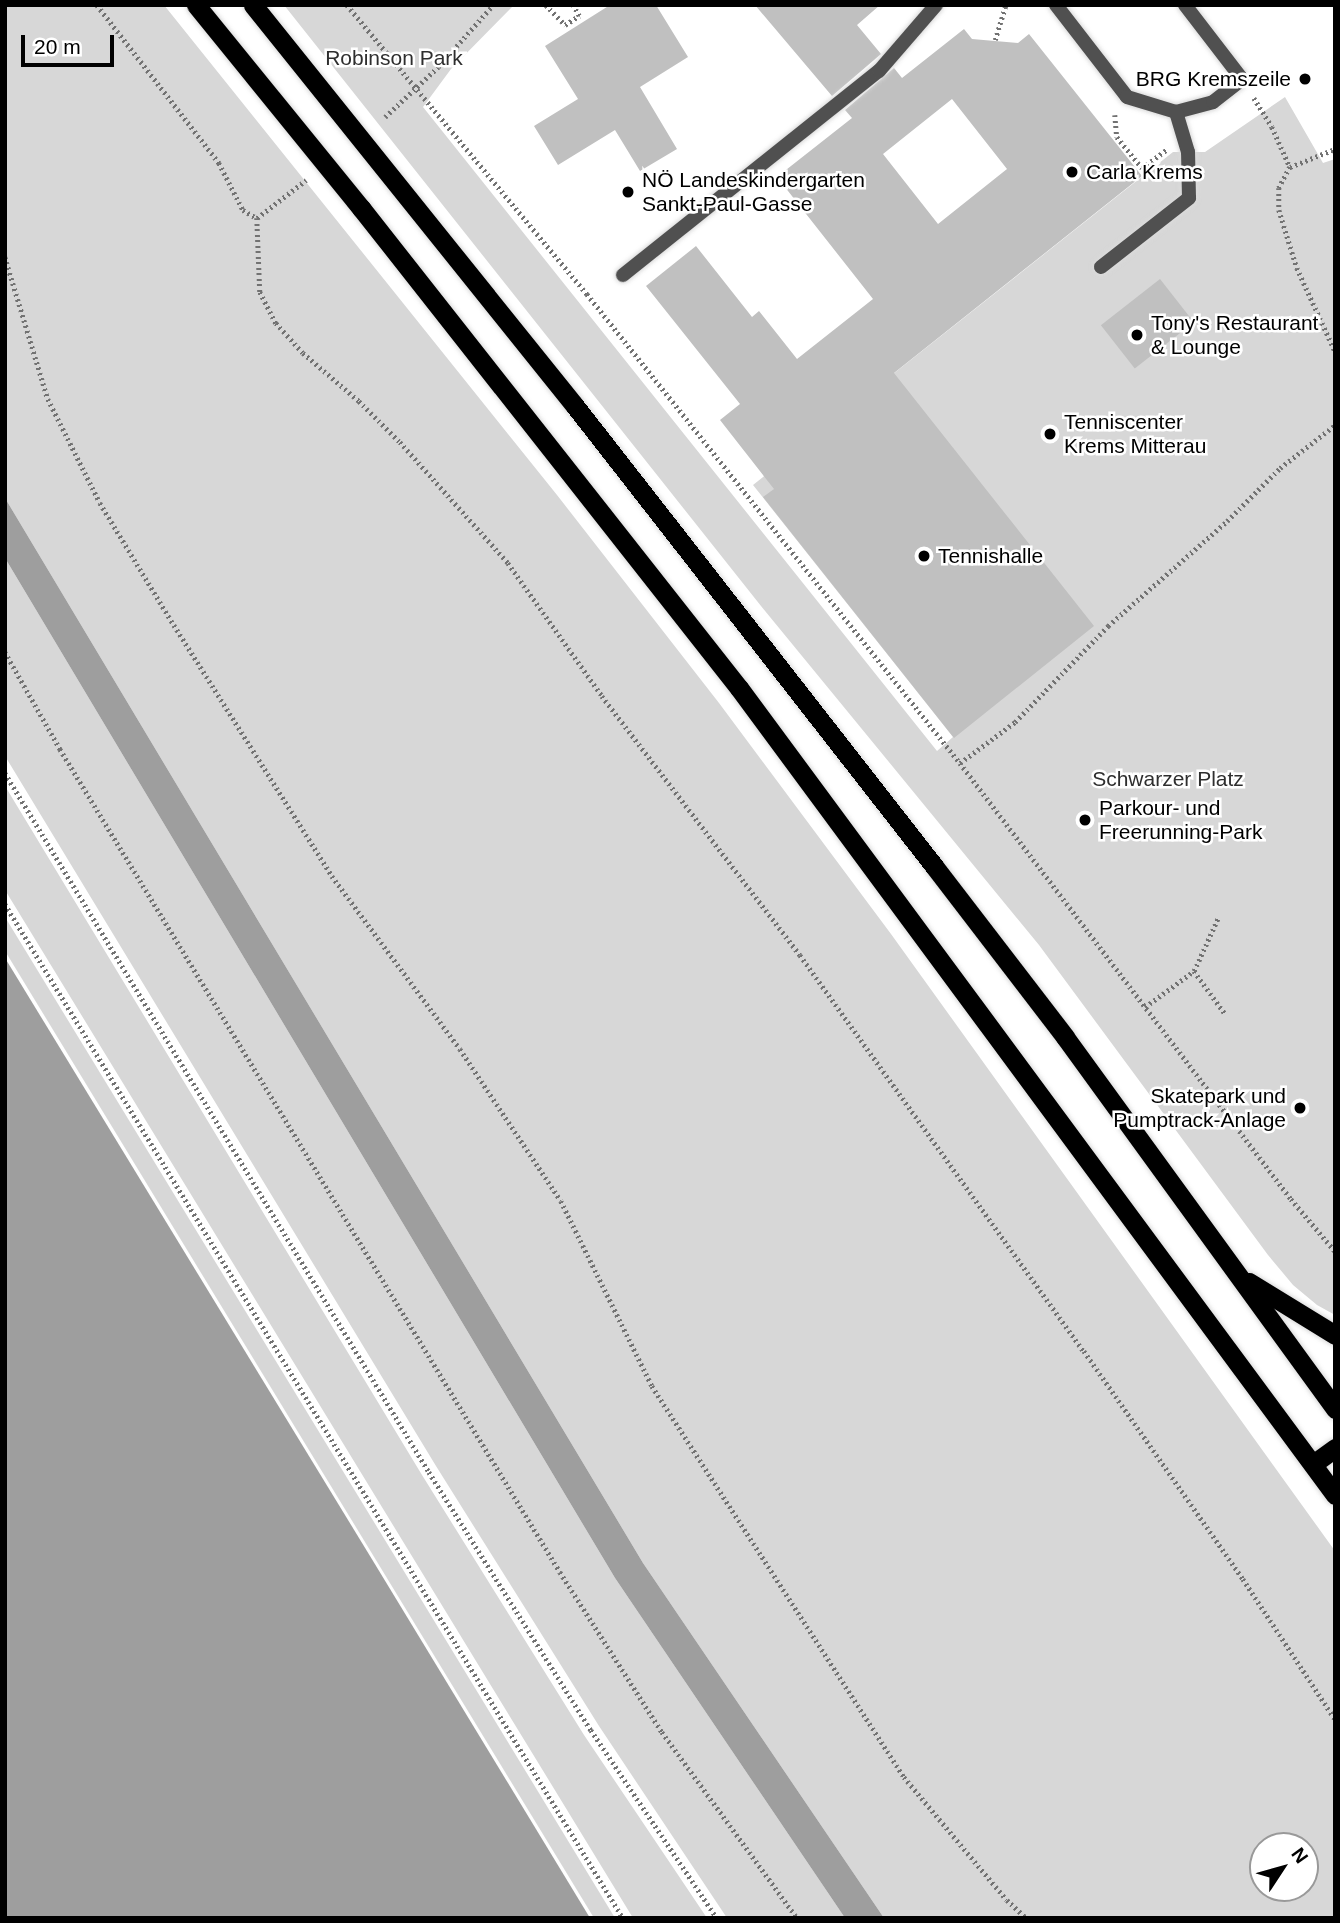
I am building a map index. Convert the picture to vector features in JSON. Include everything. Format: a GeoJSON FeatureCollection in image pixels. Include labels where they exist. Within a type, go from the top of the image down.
{"type":"FeatureCollection","features":[{"type":"Feature","properties":{"kind":"highway"},"geometry":{"type":"LineString","coordinates":[[195,5],[361,208],[738,688],[1335,1495]]}},
{"type":"Feature","properties":{"kind":"highway"},"geometry":{"type":"LineString","coordinates":[[253,5],[397,181],[817,713],[1065,1037],[1335,1409]]}},
{"type":"Feature","properties":{"kind":"highway"},"geometry":{"type":"LineString","coordinates":[[1239,1275],[1335,1335]]}},
{"type":"Feature","properties":{"kind":"highway"},"geometry":{"type":"LineString","coordinates":[[1313,1464],[1335,1448]]}},
{"type":"Feature","properties":{"kind":"street"},"geometry":{"type":"LineString","coordinates":[[623,275],[879,71],[936,5]]}},
{"type":"Feature","properties":{"kind":"street"},"geometry":{"type":"LineString","coordinates":[[1056,5],[1127,97],[1176,112],[1213,102],[1242,79],[1185,5]]}},
{"type":"Feature","properties":{"kind":"street"},"geometry":{"type":"LineString","coordinates":[[1101,267],[1189,198],[1188,152],[1176,112]]}},
{"type":"Feature","properties":{"kind":"path"},"geometry":{"type":"LineString","coordinates":[[97,5],[219,163],[243,210],[257,218]]}},
{"type":"Feature","properties":{"kind":"path"},"geometry":{"type":"LineString","coordinates":[[347,5],[596,305],[960,763],[1291,1199],[1335,1251]]}},
{"type":"Feature","properties":{"kind":"path"},"geometry":{"type":"LineString","coordinates":[[385,117],[417,88],[493,5]]}},
{"type":"Feature","properties":{"kind":"path"},"geometry":{"type":"LineString","coordinates":[[546,5],[565,25],[579,16],[573,5]]}},
{"type":"Feature","properties":{"kind":"path"},"geometry":{"type":"LineString","coordinates":[[995,40],[1006,5]]}},
{"type":"Feature","properties":{"kind":"path"},"geometry":{"type":"LineString","coordinates":[[1242,79],[1272,127],[1290,167]]}},
{"type":"Feature","properties":{"kind":"path"},"geometry":{"type":"LineString","coordinates":[[1114,126],[1115,138],[1142,168],[1171,146],[1176,112]]}},
{"type":"Feature","properties":{"kind":"path"},"geometry":{"type":"LineString","coordinates":[[1335,149],[1290,167],[1279,188],[1279,211],[1297,268],[1335,351]]}},
{"type":"Feature","properties":{"kind":"path"},"geometry":{"type":"LineString","coordinates":[[257,218],[306,180]]}},
{"type":"Feature","properties":{"kind":"path"},"geometry":{"type":"LineString","coordinates":[[257,218],[260,292],[276,323],[303,354],[359,401],[400,442],[508,563],[603,696],[800,955],[1084,1351],[1243,1579],[1335,1719]]}},
{"type":"Feature","properties":{"kind":"path"},"geometry":{"type":"LineString","coordinates":[[5,257],[48,399],[100,503],[174,625],[332,876],[460,1049],[561,1201],[652,1386],[904,1777],[1007,1900],[1026,1918]]}},
{"type":"Feature","properties":{"kind":"path"},"geometry":{"type":"LineString","coordinates":[[960,763],[1015,722],[1108,626],[1227,521],[1280,468],[1335,425]]}},
{"type":"Feature","properties":{"kind":"path"},"geometry":{"type":"LineString","coordinates":[[5,652],[67,761],[560,1572],[662,1732],[797,1918]]}},
{"type":"Feature","properties":{"kind":"path"},"geometry":{"type":"LineString","coordinates":[[5,773],[429,1472],[591,1730],[717,1918]]}},
{"type":"Feature","properties":{"kind":"path"},"geometry":{"type":"LineString","coordinates":[[5,904],[623,1918]]}},
{"type":"Feature","properties":{"kind":"path"},"geometry":{"type":"LineString","coordinates":[[1144,1007],[1194,971],[1218,918]]}},
{"type":"Feature","properties":{"kind":"path"},"geometry":{"type":"LineString","coordinates":[[1194,971],[1226,1014]]}},
{"type":"Feature","properties":{"kind":"green space"},"geometry":{"type":"Polygon","coordinates":[[[5,5],[164,5],[557,495],[719,703],[891,934],[1335,1551],[1335,1918],[884,1918],[643,1563],[5,498],[5,5]]]}},
{"type":"Feature","properties":{"kind":"green space"},"geometry":{"type":"Polygon","coordinates":[[[284,5],[514,5],[451,69],[423,107],[937,751],[953,737],[753,485],[1173,152],[1205,152],[1285,97],[1323,163],[1335,159],[1335,1315],[1317,1305],[1293,1285],[1268,1255],[1039,945],[761,606],[284,5]]]}},
{"type":"Feature","properties":{"kind":"green space"},"geometry":{"type":"Polygon","coordinates":[[[5,558],[615,1578],[845,1918],[727,1918],[599,1726],[436,1466],[5,756],[5,558]]]}},
{"type":"Feature","properties":{"kind":"green space"},"geometry":{"type":"Polygon","coordinates":[[[5,786],[422,1475],[584,1735],[707,1918],[633,1918],[5,890],[5,786]]]}},
{"type":"Feature","properties":{"kind":"green space"},"geometry":{"type":"Polygon","coordinates":[[[5,917],[615,1918],[594,1918],[5,951],[5,917]]]}},
{"type":"Feature","properties":{"kind":"shaded area"},"geometry":{"type":"Polygon","coordinates":[[[5,498],[643,1563],[884,1918],[845,1918],[615,1578],[5,558],[5,498]]]}},
{"type":"Feature","properties":{"kind":"shaded area"},"geometry":{"type":"Polygon","coordinates":[[[5,958],[370,1556],[590,1918],[5,1918],[5,958]]]}},
{"type":"Feature","properties":{"kind":"building"},"geometry":{"type":"Polygon","coordinates":[[[610,5],[656,5],[688,57],[640,87],[677,149],[640,171],[615,130],[558,165],[534,126],[578,99],[545,46],[610,5]]]}},
{"type":"Feature","properties":{"kind":"building"},"geometry":{"type":"Polygon","coordinates":[[[755,5],[880,5],[857,25],[881,54],[832,96],[755,5]]]}},
{"type":"Feature","properties":{"kind":"building"},"geometry":{"type":"Polygon","coordinates":[[[964,29],[972,39],[1018,43],[1029,34],[1142,176],[894,373],[1094,626],[954,738],[763,497],[774,489],[720,420],[740,404],[646,286],[696,246],[752,317],[759,311],[797,359],[873,299],[777,177],[852,118],[845,110],[894,68],[902,78],[964,29]],[[952,99],[883,154],[938,224],[1007,169],[952,99]]]}},
{"type":"Feature","properties":{"kind":"building"},"geometry":{"type":"Polygon","coordinates":[[[1160,279],[1194,322],[1135,369],[1101,325],[1160,279]]]}},
{"type":"Feature","properties":{"kind":"place","name":"BRG Kremszeile"},"geometry":{"type":"Point","coordinates":[1305,79]}},
{"type":"Feature","properties":{"kind":"place","name":"Carla Krems"},"geometry":{"type":"Point","coordinates":[1072,172]}},
{"type":"Feature","properties":{"kind":"place","name":"NÖ Landeskindergarten Sankt-Paul-Gasse"},"geometry":{"type":"Point","coordinates":[628,192]}},
{"type":"Feature","properties":{"kind":"place","name":"Tony's Restaurant & Lounge"},"geometry":{"type":"Point","coordinates":[1137,335]}},
{"type":"Feature","properties":{"kind":"place","name":"Tenniscenter Krems Mitterau"},"geometry":{"type":"Point","coordinates":[1050,434]}},
{"type":"Feature","properties":{"kind":"place","name":"Tennishalle"},"geometry":{"type":"Point","coordinates":[924,556]}},
{"type":"Feature","properties":{"kind":"place","name":"Parkour- und Freerunning-Park"},"geometry":{"type":"Point","coordinates":[1085,820]}},
{"type":"Feature","properties":{"kind":"place","name":"Skatepark und Pumptrack-Anlage"},"geometry":{"type":"Point","coordinates":[1300,1108]}},
{"type":"Feature","properties":{"kind":"park label","name":"Robinson Park"},"geometry":{"type":"Point","coordinates":[394,58]}},
{"type":"Feature","properties":{"kind":"park label","name":"Schwarzer Platz"},"geometry":{"type":"Point","coordinates":[1168,779]}}]}
